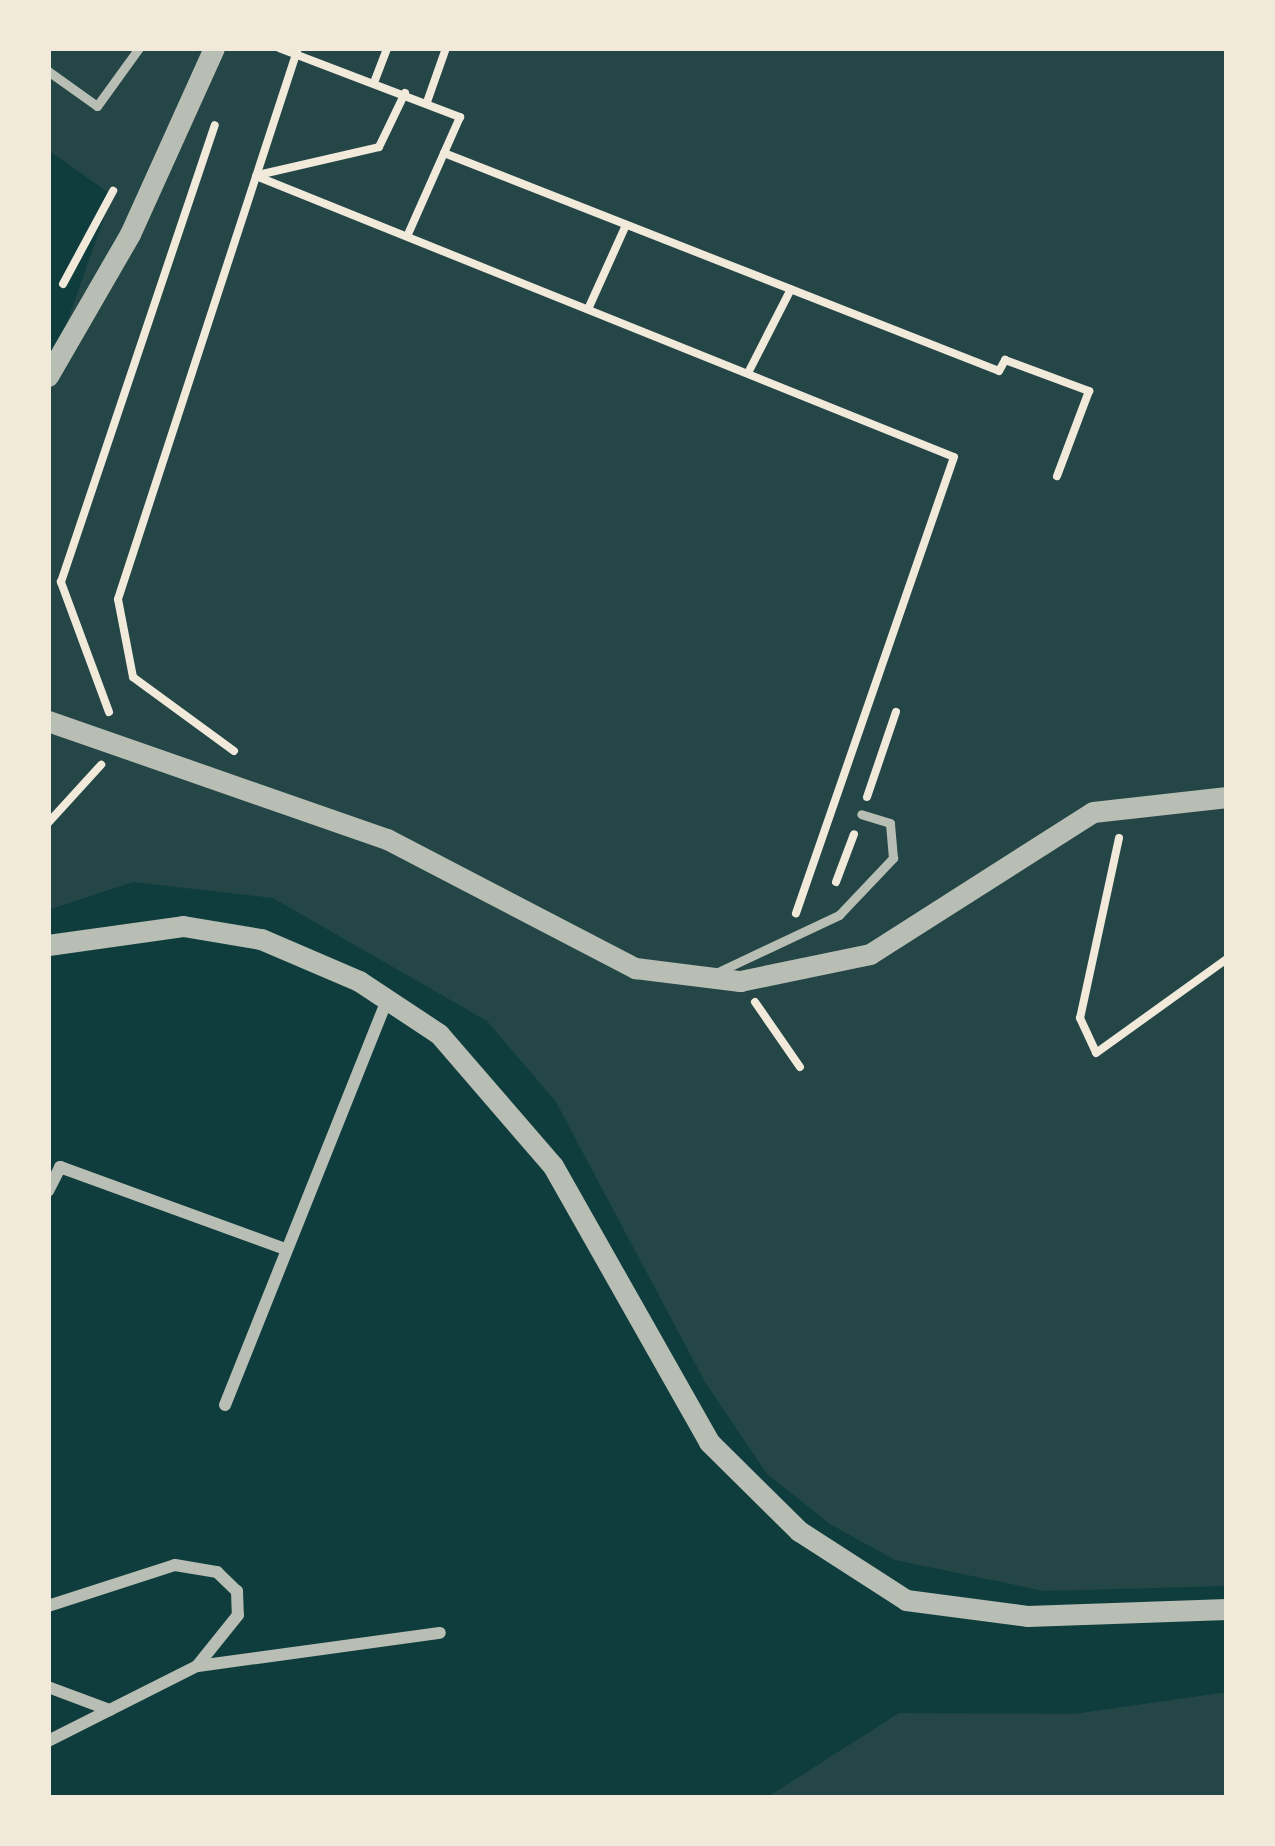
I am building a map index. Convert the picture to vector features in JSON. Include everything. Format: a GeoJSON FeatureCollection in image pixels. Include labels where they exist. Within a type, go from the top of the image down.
{"type":"FeatureCollection","features":[{"type":"Feature","properties":{"kind":"street"},"geometry":{"type":"LineString","coordinates":[[48,376],[130,234],[214,48]]}},
{"type":"Feature","properties":{"kind":"street"},"geometry":{"type":"LineString","coordinates":[[48,722],[112,748],[387,839],[635,968],[740,981],[870,953],[1093,812],[1227,796]]}},
{"type":"Feature","properties":{"kind":"street"},"geometry":{"type":"LineString","coordinates":[[48,945],[183,926],[261,939],[387,1000],[499,1094],[553,1166],[709,1442],[799,1531],[906,1600],[1027,1616],[1227,1609]]}},
{"type":"Feature","properties":{"kind":"street"},"geometry":{"type":"LineString","coordinates":[[225,1406],[284,1248],[387,1000]]}},
{"type":"Feature","properties":{"kind":"street"},"geometry":{"type":"LineString","coordinates":[[48,1191],[60,1167],[284,1248]]}},
{"type":"Feature","properties":{"kind":"street"},"geometry":{"type":"LineString","coordinates":[[48,1606],[176,1565],[217,1572],[237,1591],[238,1615],[196,1666]]}},
{"type":"Feature","properties":{"kind":"street"},"geometry":{"type":"LineString","coordinates":[[48,1741],[196,1666],[440,1633]]}},
{"type":"Feature","properties":{"kind":"street"},"geometry":{"type":"LineString","coordinates":[[48,1688],[110,1710]]}},
{"type":"Feature","properties":{"kind":"lane"},"geometry":{"type":"LineString","coordinates":[[48,71],[97,106],[139,48]]}},
{"type":"Feature","properties":{"kind":"lane"},"geometry":{"type":"LineString","coordinates":[[707,977],[821,922],[893,858],[890,823],[862,814]]}},
{"type":"Feature","properties":{"kind":"path"},"geometry":{"type":"LineString","coordinates":[[279,48],[375,80],[460,117],[410,232]]}},
{"type":"Feature","properties":{"kind":"path"},"geometry":{"type":"LineString","coordinates":[[375,80],[386,48]]}},
{"type":"Feature","properties":{"kind":"path"},"geometry":{"type":"LineString","coordinates":[[427,102],[446,48]]}},
{"type":"Feature","properties":{"kind":"path"},"geometry":{"type":"LineString","coordinates":[[254,759],[212,742],[133,676],[118,599],[297,51]]}},
{"type":"Feature","properties":{"kind":"path"},"geometry":{"type":"LineString","coordinates":[[256,176],[379,148],[405,93]]}},
{"type":"Feature","properties":{"kind":"path"},"geometry":{"type":"LineString","coordinates":[[142,756],[87,664],[61,582],[220,110]]}},
{"type":"Feature","properties":{"kind":"path"},"geometry":{"type":"LineString","coordinates":[[443,153],[999,371],[1005,360],[1089,391],[1057,476]]}},
{"type":"Feature","properties":{"kind":"path"},"geometry":{"type":"LineString","coordinates":[[256,176],[410,232],[954,458],[788,936]]}},
{"type":"Feature","properties":{"kind":"path"},"geometry":{"type":"LineString","coordinates":[[589,307],[626,225]]}},
{"type":"Feature","properties":{"kind":"path"},"geometry":{"type":"LineString","coordinates":[[748,373],[791,289]]}},
{"type":"Feature","properties":{"kind":"path"},"geometry":{"type":"LineString","coordinates":[[821,922],[896,712]]}},
{"type":"Feature","properties":{"kind":"path"},"geometry":{"type":"LineString","coordinates":[[48,823],[112,748]]}},
{"type":"Feature","properties":{"kind":"path"},"geometry":{"type":"LineString","coordinates":[[1125,807],[1080,1018],[1096,1053],[1227,959]]}},
{"type":"Feature","properties":{"kind":"path"},"geometry":{"type":"LineString","coordinates":[[740,981],[800,1067]]}},
{"type":"Feature","properties":{"kind":"shaded area"},"geometry":{"type":"Polygon","coordinates":[[[48,48],[1227,48],[1227,1586],[1044,1591],[895,1560],[830,1524],[767,1474],[705,1382],[556,1102],[487,1021],[273,898],[133,882],[48,910],[48,376],[112,195],[48,150],[48,48]]]}},
{"type":"Feature","properties":{"kind":"shaded area"},"geometry":{"type":"Polygon","coordinates":[[[1227,1692],[1227,1798],[766,1798],[899,1713],[1074,1714],[1227,1692]]]}}]}
